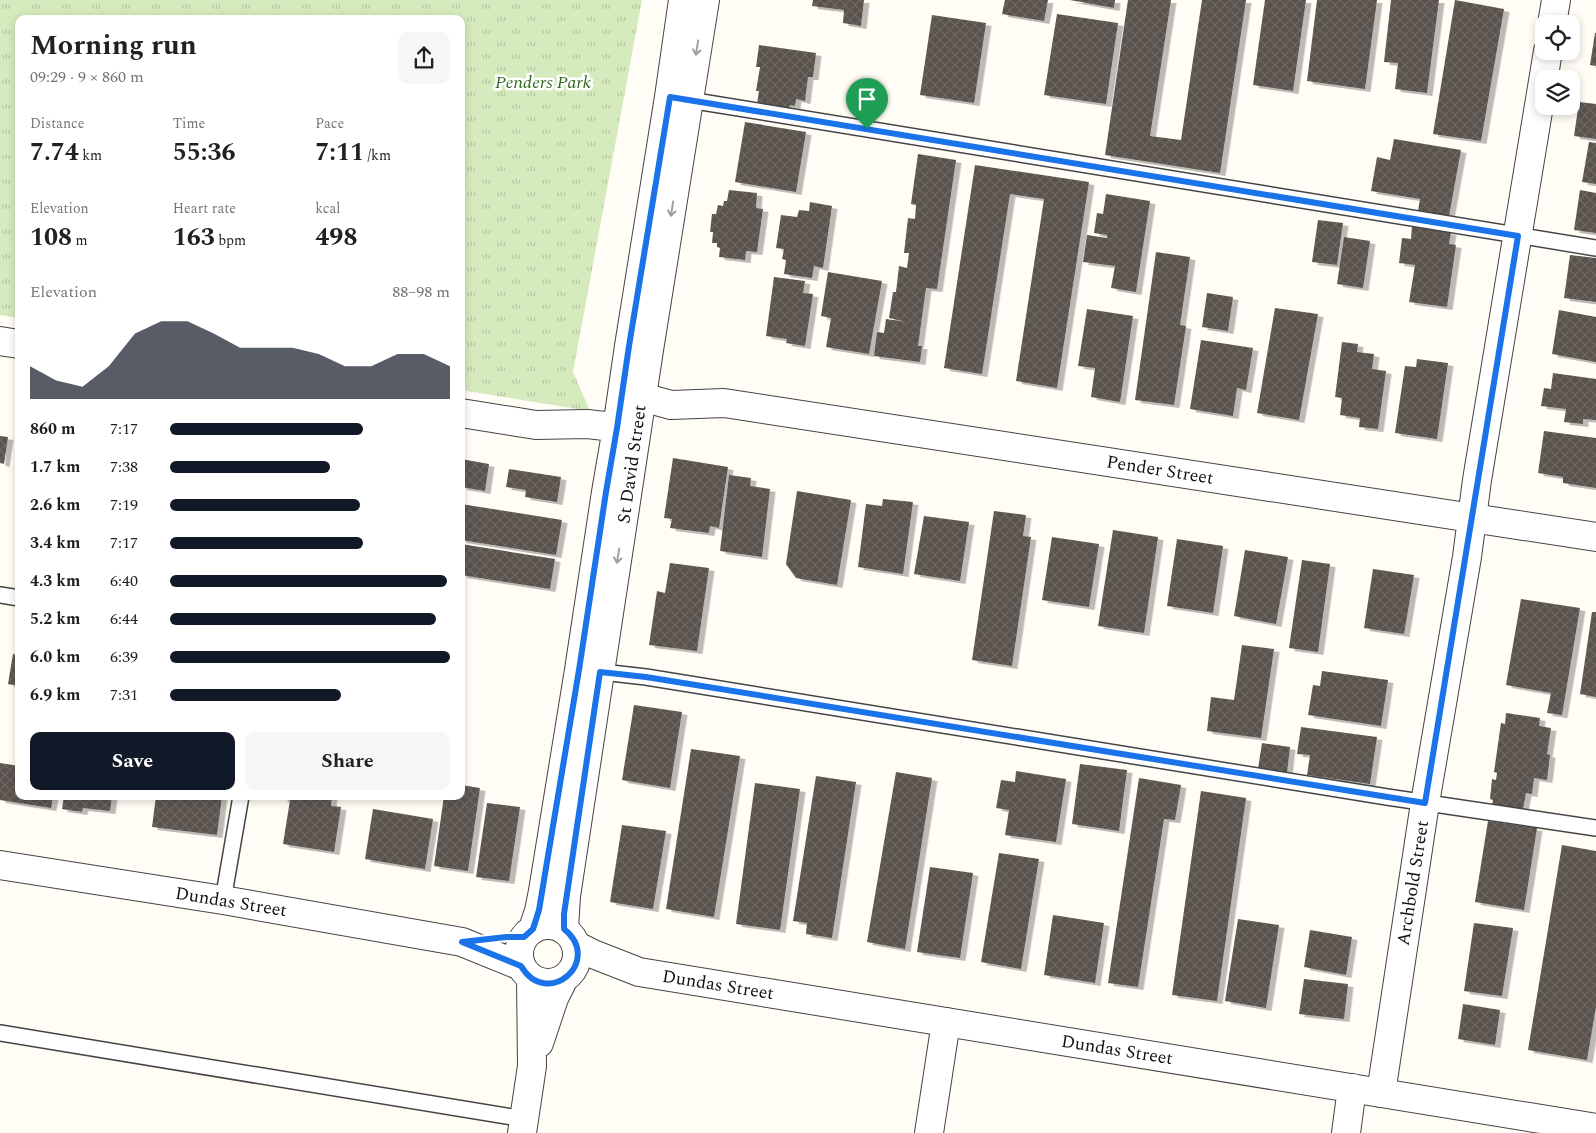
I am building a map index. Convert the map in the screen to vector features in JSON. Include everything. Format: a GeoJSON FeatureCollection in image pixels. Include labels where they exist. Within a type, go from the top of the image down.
{"type":"FeatureCollection","features":[{"type":"Feature","properties":{"kind":"street","name":"St David Street"},"geometry":{"type":"LineString","coordinates":[[570,938],[566,896],[590,671],[622,438],[636,389],[679,99],[683,0]]}},
{"type":"Feature","properties":{"kind":"street","name":"St David Street"},"geometry":{"type":"LineString","coordinates":[[679,99],[705,0]]}},
{"type":"Feature","properties":{"kind":"street"},"geometry":{"type":"LineString","coordinates":[[1554,15],[1556,0]]}},
{"type":"Feature","properties":{"kind":"street","name":"Archbold Street"},"geometry":{"type":"LineString","coordinates":[[1381,1093],[1425,803],[1547,60]]}},
{"type":"Feature","properties":{"kind":"street"},"geometry":{"type":"LineString","coordinates":[[0,341],[15,343]]}},
{"type":"Feature","properties":{"kind":"street","name":"Pender Street"},"geometry":{"type":"LineString","coordinates":[[636,389],[673,386],[724,403],[1596,537]]}},
{"type":"Feature","properties":{"kind":"street"},"geometry":{"type":"LineString","coordinates":[[465,414],[536,425],[587,424],[622,438]]}},
{"type":"Feature","properties":{"kind":"street","name":"St David Street"},"geometry":{"type":"LineString","coordinates":[[529,933],[544,892],[590,671]]}},
{"type":"Feature","properties":{"kind":"street","name":"Dundas Street"},"geometry":{"type":"LineString","coordinates":[[0,865],[223,900],[462,942],[526,972]]}},
{"type":"Feature","properties":{"kind":"street"},"geometry":{"type":"LineString","coordinates":[[523,1126],[532,1066],[554,998],[577,962],[578,954],[570,938],[557,926],[541,926],[529,933],[520,944],[519,951],[526,972],[532,1066]]}},
{"type":"Feature","properties":{"kind":"street","name":"Dundas Street"},"geometry":{"type":"LineString","coordinates":[[462,942],[529,933]]}},
{"type":"Feature","properties":{"kind":"street","name":"Dundas Street"},"geometry":{"type":"LineString","coordinates":[[570,938],[593,954],[639,972],[1596,1128]]}},
{"type":"Feature","properties":{"kind":"street"},"geometry":{"type":"LineString","coordinates":[[526,972],[538,982],[546,984],[566,978]]}},
{"type":"Feature","properties":{"kind":"street","name":"Dundas Street"},"geometry":{"type":"LineString","coordinates":[[566,978],[639,972]]}},
{"type":"Feature","properties":{"kind":"street"},"geometry":{"type":"LineString","coordinates":[[929,1133],[946,1022]]}},
{"type":"Feature","properties":{"kind":"street"},"geometry":{"type":"LineString","coordinates":[[1346,1133],[1352,1088]]}},
{"type":"Feature","properties":{"kind":"lane"},"geometry":{"type":"LineString","coordinates":[[679,99],[1596,248]]}},
{"type":"Feature","properties":{"kind":"lane"},"geometry":{"type":"LineString","coordinates":[[0,595],[15,597]]}},
{"type":"Feature","properties":{"kind":"lane"},"geometry":{"type":"LineString","coordinates":[[590,671],[646,677],[1425,803],[1596,828]]}},
{"type":"Feature","properties":{"kind":"lane"},"geometry":{"type":"LineString","coordinates":[[223,900],[240,800]]}},
{"type":"Feature","properties":{"kind":"lane"},"geometry":{"type":"LineString","coordinates":[[0,1033],[523,1126]]}},
{"type":"Feature","properties":{"kind":"green space","name":"Penders Park"},"geometry":{"type":"Polygon","coordinates":[[[0,0],[642,0],[573,372],[590,411],[465,391],[465,15],[15,15],[15,317],[0,315],[0,0]]]}},
{"type":"Feature","properties":{"kind":"building"},"geometry":{"type":"Polygon","coordinates":[[[813,0],[864,0],[861,26],[843,23],[844,10],[812,6],[813,0]]]}},
{"type":"Feature","properties":{"kind":"building"},"geometry":{"type":"Polygon","coordinates":[[[1005,0],[1048,0],[1044,21],[1002,14],[1005,0]]]}},
{"type":"Feature","properties":{"kind":"building"},"geometry":{"type":"Polygon","coordinates":[[[1070,0],[1115,0],[1114,8],[1070,0]]]}},
{"type":"Feature","properties":{"kind":"building"},"geometry":{"type":"Polygon","coordinates":[[[1128,0],[1171,0],[1150,136],[1181,140],[1202,0],[1246,0],[1220,173],[1105,155],[1128,0]]]}},
{"type":"Feature","properties":{"kind":"building"},"geometry":{"type":"Polygon","coordinates":[[[1265,0],[1306,0],[1293,91],[1253,85],[1265,0]]]}},
{"type":"Feature","properties":{"kind":"building"},"geometry":{"type":"Polygon","coordinates":[[[1317,0],[1377,0],[1365,89],[1307,81],[1317,0]]]}},
{"type":"Feature","properties":{"kind":"building"},"geometry":{"type":"Polygon","coordinates":[[[1391,0],[1439,0],[1427,93],[1395,89],[1398,63],[1384,62],[1391,0]]]}},
{"type":"Feature","properties":{"kind":"building"},"geometry":{"type":"Polygon","coordinates":[[[1455,0],[1504,9],[1481,141],[1433,134],[1455,0]]]}},
{"type":"Feature","properties":{"kind":"building"},"geometry":{"type":"Polygon","coordinates":[[[1057,14],[1118,23],[1106,104],[1044,95],[1057,14]]]}},
{"type":"Feature","properties":{"kind":"building"},"geometry":{"type":"Polygon","coordinates":[[[932,15],[986,23],[974,103],[920,95],[932,15]]]}},
{"type":"Feature","properties":{"kind":"building"},"geometry":{"type":"Polygon","coordinates":[[[1596,33],[1596,66],[1590,65],[1596,33]]]}},
{"type":"Feature","properties":{"kind":"building"},"geometry":{"type":"Polygon","coordinates":[[[759,45],[816,53],[813,77],[808,77],[805,101],[796,99],[795,106],[790,105],[789,108],[757,104],[759,91],[756,91],[760,67],[756,67],[759,45]]]}},
{"type":"Feature","properties":{"kind":"building"},"geometry":{"type":"Polygon","coordinates":[[[1580,102],[1596,104],[1596,139],[1574,136],[1577,115],[1580,115],[1580,102]]]}},
{"type":"Feature","properties":{"kind":"building"},"geometry":{"type":"Polygon","coordinates":[[[745,122],[806,132],[796,192],[735,182],[745,122]]]}},
{"type":"Feature","properties":{"kind":"building"},"geometry":{"type":"Polygon","coordinates":[[[1394,139],[1461,150],[1449,216],[1418,211],[1420,199],[1371,191],[1377,157],[1390,160],[1394,139]]]}},
{"type":"Feature","properties":{"kind":"building"},"geometry":{"type":"Polygon","coordinates":[[[1589,142],[1596,143],[1596,184],[1582,182],[1589,142]]]}},
{"type":"Feature","properties":{"kind":"building"},"geometry":{"type":"Polygon","coordinates":[[[918,154],[956,160],[937,289],[926,288],[918,346],[922,346],[920,362],[874,356],[877,332],[884,333],[886,319],[907,322],[889,318],[893,292],[896,292],[899,266],[907,268],[909,253],[904,253],[908,218],[915,219],[916,205],[911,204],[918,154]]]}},
{"type":"Feature","properties":{"kind":"building"},"geometry":{"type":"Polygon","coordinates":[[[975,165],[1089,182],[1057,388],[1016,381],[1044,199],[1010,194],[982,374],[944,368],[975,165]]]}},
{"type":"Feature","properties":{"kind":"building"},"geometry":{"type":"Polygon","coordinates":[[[729,190],[757,193],[756,208],[763,209],[757,252],[746,251],[745,260],[719,257],[720,248],[717,247],[717,243],[712,243],[713,232],[710,232],[712,214],[716,214],[718,205],[723,206],[724,201],[727,201],[729,190]]]}},
{"type":"Feature","properties":{"kind":"building"},"geometry":{"type":"Polygon","coordinates":[[[1580,190],[1596,193],[1596,233],[1574,230],[1580,190]]]}},
{"type":"Feature","properties":{"kind":"building"},"geometry":{"type":"Polygon","coordinates":[[[1106,194],[1150,201],[1136,292],[1111,288],[1115,266],[1083,262],[1087,235],[1107,238],[1107,235],[1094,233],[1097,213],[1103,214],[1106,194]]]}},
{"type":"Feature","properties":{"kind":"building"},"geometry":{"type":"Polygon","coordinates":[[[810,202],[832,206],[823,268],[814,266],[812,278],[784,274],[786,260],[782,259],[784,249],[776,248],[781,215],[797,217],[799,210],[809,211],[810,202]]]}},
{"type":"Feature","properties":{"kind":"building"},"geometry":{"type":"Polygon","coordinates":[[[1318,220],[1343,223],[1337,265],[1312,262],[1318,220]]]}},
{"type":"Feature","properties":{"kind":"building"},"geometry":{"type":"Polygon","coordinates":[[[1412,226],[1451,232],[1449,244],[1456,245],[1447,307],[1409,302],[1415,265],[1399,263],[1402,238],[1411,239],[1412,226]]]}},
{"type":"Feature","properties":{"kind":"building"},"geometry":{"type":"Polygon","coordinates":[[[1344,237],[1370,241],[1363,288],[1337,284],[1344,237]]]}},
{"type":"Feature","properties":{"kind":"building"},"geometry":{"type":"Polygon","coordinates":[[[1156,252],[1190,257],[1180,325],[1186,326],[1174,405],[1135,400],[1156,252]]]}},
{"type":"Feature","properties":{"kind":"building"},"geometry":{"type":"Polygon","coordinates":[[[1570,255],[1596,258],[1596,302],[1564,298],[1570,255]]]}},
{"type":"Feature","properties":{"kind":"building"},"geometry":{"type":"Polygon","coordinates":[[[828,272],[882,281],[869,354],[826,347],[831,318],[821,316],[828,272]]]}},
{"type":"Feature","properties":{"kind":"building"},"geometry":{"type":"Polygon","coordinates":[[[774,277],[805,281],[803,293],[813,294],[805,346],[786,343],[787,339],[766,336],[774,277]]]}},
{"type":"Feature","properties":{"kind":"building"},"geometry":{"type":"Polygon","coordinates":[[[1207,293],[1233,297],[1228,331],[1202,327],[1207,293]]]}},
{"type":"Feature","properties":{"kind":"building"},"geometry":{"type":"Polygon","coordinates":[[[1275,308],[1318,314],[1299,420],[1257,413],[1275,308]]]}},
{"type":"Feature","properties":{"kind":"building"},"geometry":{"type":"Polygon","coordinates":[[[1087,309],[1133,316],[1120,402],[1091,397],[1095,368],[1078,366],[1087,309]]]}},
{"type":"Feature","properties":{"kind":"building"},"geometry":{"type":"Polygon","coordinates":[[[1559,310],[1596,317],[1596,362],[1552,354],[1559,310]]]}},
{"type":"Feature","properties":{"kind":"building"},"geometry":{"type":"Polygon","coordinates":[[[1201,340],[1253,348],[1246,390],[1237,388],[1233,416],[1190,409],[1201,340]]]}},
{"type":"Feature","properties":{"kind":"building"},"geometry":{"type":"Polygon","coordinates":[[[1342,342],[1358,344],[1357,352],[1374,354],[1372,369],[1386,371],[1378,429],[1359,427],[1360,418],[1340,415],[1342,398],[1335,397],[1342,342]]]}},
{"type":"Feature","properties":{"kind":"building"},"geometry":{"type":"Polygon","coordinates":[[[1417,359],[1448,363],[1437,439],[1395,433],[1405,366],[1416,367],[1417,359]]]}},
{"type":"Feature","properties":{"kind":"building"},"geometry":{"type":"Polygon","coordinates":[[[1553,373],[1596,379],[1596,420],[1583,419],[1583,424],[1564,422],[1566,409],[1541,406],[1544,388],[1551,389],[1553,373]]]}},
{"type":"Feature","properties":{"kind":"building"},"geometry":{"type":"Polygon","coordinates":[[[1544,431],[1596,438],[1596,488],[1563,483],[1563,477],[1538,473],[1544,431]]]}},
{"type":"Feature","properties":{"kind":"building"},"geometry":{"type":"Polygon","coordinates":[[[0,436],[8,437],[4,464],[0,463],[0,436]]]}},
{"type":"Feature","properties":{"kind":"building"},"geometry":{"type":"Polygon","coordinates":[[[673,458],[728,467],[719,528],[710,526],[709,533],[670,528],[672,519],[664,518],[673,458]]]}},
{"type":"Feature","properties":{"kind":"building"},"geometry":{"type":"Polygon","coordinates":[[[465,460],[489,464],[485,491],[465,488],[465,460]]]}},
{"type":"Feature","properties":{"kind":"building"},"geometry":{"type":"Polygon","coordinates":[[[509,469],[561,477],[557,502],[525,497],[526,490],[506,487],[509,469]]]}},
{"type":"Feature","properties":{"kind":"building"},"geometry":{"type":"Polygon","coordinates":[[[729,475],[751,478],[750,486],[770,489],[762,557],[720,551],[729,475]]]}},
{"type":"Feature","properties":{"kind":"building"},"geometry":{"type":"Polygon","coordinates":[[[797,491],[851,500],[837,585],[796,578],[786,564],[797,491]]]}},
{"type":"Feature","properties":{"kind":"building"},"geometry":{"type":"Polygon","coordinates":[[[883,499],[913,502],[903,574],[858,567],[866,504],[882,506],[883,499]]]}},
{"type":"Feature","properties":{"kind":"building"},"geometry":{"type":"Polygon","coordinates":[[[465,505],[562,520],[556,555],[465,541],[465,505]]]}},
{"type":"Feature","properties":{"kind":"building"},"geometry":{"type":"Polygon","coordinates":[[[994,511],[1026,515],[1023,536],[1031,537],[1012,666],[972,660],[994,511]]]}},
{"type":"Feature","properties":{"kind":"building"},"geometry":{"type":"Polygon","coordinates":[[[924,516],[969,522],[960,581],[914,574],[924,516]]]}},
{"type":"Feature","properties":{"kind":"building"},"geometry":{"type":"Polygon","coordinates":[[[1113,530],[1158,537],[1144,633],[1098,626],[1113,530]]]}},
{"type":"Feature","properties":{"kind":"building"},"geometry":{"type":"Polygon","coordinates":[[[1052,537],[1099,544],[1089,607],[1042,600],[1052,537]]]}},
{"type":"Feature","properties":{"kind":"building"},"geometry":{"type":"Polygon","coordinates":[[[1177,539],[1223,546],[1213,613],[1167,606],[1177,539]]]}},
{"type":"Feature","properties":{"kind":"building"},"geometry":{"type":"Polygon","coordinates":[[[465,545],[555,559],[550,589],[465,576],[465,545]]]}},
{"type":"Feature","properties":{"kind":"building"},"geometry":{"type":"Polygon","coordinates":[[[1245,550],[1288,557],[1276,624],[1234,616],[1245,550]]]}},
{"type":"Feature","properties":{"kind":"building"},"geometry":{"type":"Polygon","coordinates":[[[1302,560],[1330,564],[1318,652],[1289,648],[1302,560]]]}},
{"type":"Feature","properties":{"kind":"building"},"geometry":{"type":"Polygon","coordinates":[[[670,563],[709,568],[697,651],[649,645],[657,591],[665,593],[670,563]]]}},
{"type":"Feature","properties":{"kind":"building"},"geometry":{"type":"Polygon","coordinates":[[[1373,569],[1414,575],[1404,634],[1364,628],[1373,569]]]}},
{"type":"Feature","properties":{"kind":"building"},"geometry":{"type":"Polygon","coordinates":[[[1521,599],[1580,608],[1562,715],[1547,713],[1551,693],[1506,685],[1521,599]]]}},
{"type":"Feature","properties":{"kind":"building"},"geometry":{"type":"Polygon","coordinates":[[[1592,612],[1596,612],[1596,697],[1580,694],[1592,612]]]}},
{"type":"Feature","properties":{"kind":"building"},"geometry":{"type":"Polygon","coordinates":[[[1242,645],[1274,649],[1261,738],[1207,731],[1211,697],[1234,700],[1242,645]]]}},
{"type":"Feature","properties":{"kind":"building"},"geometry":{"type":"Polygon","coordinates":[[[13,654],[15,654],[15,685],[8,684],[13,654]]]}},
{"type":"Feature","properties":{"kind":"building"},"geometry":{"type":"Polygon","coordinates":[[[1322,671],[1388,680],[1381,726],[1308,715],[1313,685],[1320,686],[1322,671]]]}},
{"type":"Feature","properties":{"kind":"building"},"geometry":{"type":"Polygon","coordinates":[[[634,705],[682,712],[670,788],[622,780],[634,705]]]}},
{"type":"Feature","properties":{"kind":"building"},"geometry":{"type":"Polygon","coordinates":[[[1506,713],[1540,718],[1539,726],[1551,728],[1547,754],[1550,755],[1547,780],[1534,778],[1532,794],[1526,793],[1523,809],[1492,805],[1493,800],[1490,799],[1492,779],[1496,780],[1497,773],[1494,772],[1501,723],[1505,724],[1506,713]]]}},
{"type":"Feature","properties":{"kind":"building"},"geometry":{"type":"Polygon","coordinates":[[[1301,727],[1377,737],[1370,784],[1307,775],[1310,755],[1297,754],[1301,727]]]}},
{"type":"Feature","properties":{"kind":"building"},"geometry":{"type":"Polygon","coordinates":[[[1262,743],[1290,747],[1287,773],[1258,769],[1262,743]]]}},
{"type":"Feature","properties":{"kind":"building"},"geometry":{"type":"Polygon","coordinates":[[[691,749],[740,756],[714,917],[666,909],[691,749]]]}},
{"type":"Feature","properties":{"kind":"building"},"geometry":{"type":"Polygon","coordinates":[[[0,763],[15,765],[15,800],[52,800],[51,808],[0,800],[0,763]]]}},
{"type":"Feature","properties":{"kind":"building"},"geometry":{"type":"Polygon","coordinates":[[[1080,764],[1127,770],[1119,831],[1072,824],[1080,764]]]}},
{"type":"Feature","properties":{"kind":"building"},"geometry":{"type":"Polygon","coordinates":[[[1016,771],[1066,779],[1056,842],[1005,835],[1009,810],[996,808],[1001,780],[1015,782],[1016,771]]]}},
{"type":"Feature","properties":{"kind":"building"},"geometry":{"type":"Polygon","coordinates":[[[896,772],[932,778],[905,949],[867,942],[896,772]]]}},
{"type":"Feature","properties":{"kind":"building"},"geometry":{"type":"Polygon","coordinates":[[[816,776],[856,782],[832,938],[806,934],[807,923],[793,921],[816,776]]]}},
{"type":"Feature","properties":{"kind":"building"},"geometry":{"type":"Polygon","coordinates":[[[1139,778],[1181,785],[1175,820],[1164,819],[1138,987],[1108,983],[1139,778]]]}},
{"type":"Feature","properties":{"kind":"building"},"geometry":{"type":"Polygon","coordinates":[[[755,783],[800,789],[780,930],[736,924],[755,783]]]}},
{"type":"Feature","properties":{"kind":"building"},"geometry":{"type":"Polygon","coordinates":[[[465,786],[480,788],[468,871],[434,866],[443,800],[465,800],[465,786]]]}},
{"type":"Feature","properties":{"kind":"building"},"geometry":{"type":"Polygon","coordinates":[[[1201,791],[1246,798],[1217,1001],[1172,995],[1201,791]]]}},
{"type":"Feature","properties":{"kind":"building"},"geometry":{"type":"Polygon","coordinates":[[[63,800],[111,800],[110,811],[83,808],[82,812],[62,809],[63,800]]]}},
{"type":"Feature","properties":{"kind":"building"},"geometry":{"type":"Polygon","coordinates":[[[155,800],[221,800],[217,835],[152,827],[155,800]]]}},
{"type":"Feature","properties":{"kind":"building"},"geometry":{"type":"Polygon","coordinates":[[[290,800],[332,800],[331,806],[341,807],[334,852],[283,844],[290,800]]]}},
{"type":"Feature","properties":{"kind":"building"},"geometry":{"type":"Polygon","coordinates":[[[487,803],[520,807],[509,881],[476,877],[487,803]]]}},
{"type":"Feature","properties":{"kind":"building"},"geometry":{"type":"Polygon","coordinates":[[[373,809],[433,819],[425,869],[365,859],[373,809]]]}},
{"type":"Feature","properties":{"kind":"building"},"geometry":{"type":"Polygon","coordinates":[[[1488,821],[1537,828],[1524,910],[1475,902],[1488,821]]]}},
{"type":"Feature","properties":{"kind":"building"},"geometry":{"type":"Polygon","coordinates":[[[622,825],[666,831],[653,909],[610,902],[622,825]]]}},
{"type":"Feature","properties":{"kind":"building"},"geometry":{"type":"Polygon","coordinates":[[[1562,845],[1596,851],[1596,1007],[1587,1060],[1528,1050],[1562,845]]]}},
{"type":"Feature","properties":{"kind":"building"},"geometry":{"type":"Polygon","coordinates":[[[999,853],[1039,859],[1021,969],[981,962],[999,853]]]}},
{"type":"Feature","properties":{"kind":"building"},"geometry":{"type":"Polygon","coordinates":[[[930,867],[973,873],[960,958],[917,952],[930,867]]]}},
{"type":"Feature","properties":{"kind":"building"},"geometry":{"type":"Polygon","coordinates":[[[1053,915],[1104,923],[1095,983],[1044,975],[1053,915]]]}},
{"type":"Feature","properties":{"kind":"building"},"geometry":{"type":"Polygon","coordinates":[[[1238,919],[1279,925],[1266,1008],[1225,1001],[1238,919]]]}},
{"type":"Feature","properties":{"kind":"building"},"geometry":{"type":"Polygon","coordinates":[[[1474,923],[1513,928],[1502,996],[1464,991],[1474,923]]]}},
{"type":"Feature","properties":{"kind":"building"},"geometry":{"type":"Polygon","coordinates":[[[1310,930],[1352,937],[1346,975],[1304,967],[1310,930]]]}},
{"type":"Feature","properties":{"kind":"building"},"geometry":{"type":"Polygon","coordinates":[[[1304,979],[1348,984],[1344,1019],[1299,1014],[1304,979]]]}},
{"type":"Feature","properties":{"kind":"building"},"geometry":{"type":"Polygon","coordinates":[[[1463,1004],[1500,1010],[1495,1045],[1458,1039],[1463,1004]]]}},
{"type":"Feature","properties":{"kind":"route"},"geometry":{"type":"LineString","coordinates":[[670,97],[867,129],[1518,236],[1477,480],[1467,557],[1425,803],[646,677],[600,672],[564,914],[564,929],[570,934],[577,946],[577,962],[569,976],[563,980],[546,984],[538,982],[531,978],[521,966],[462,942],[524,937],[533,929],[544,892],[629,346],[670,97]]}}]}
